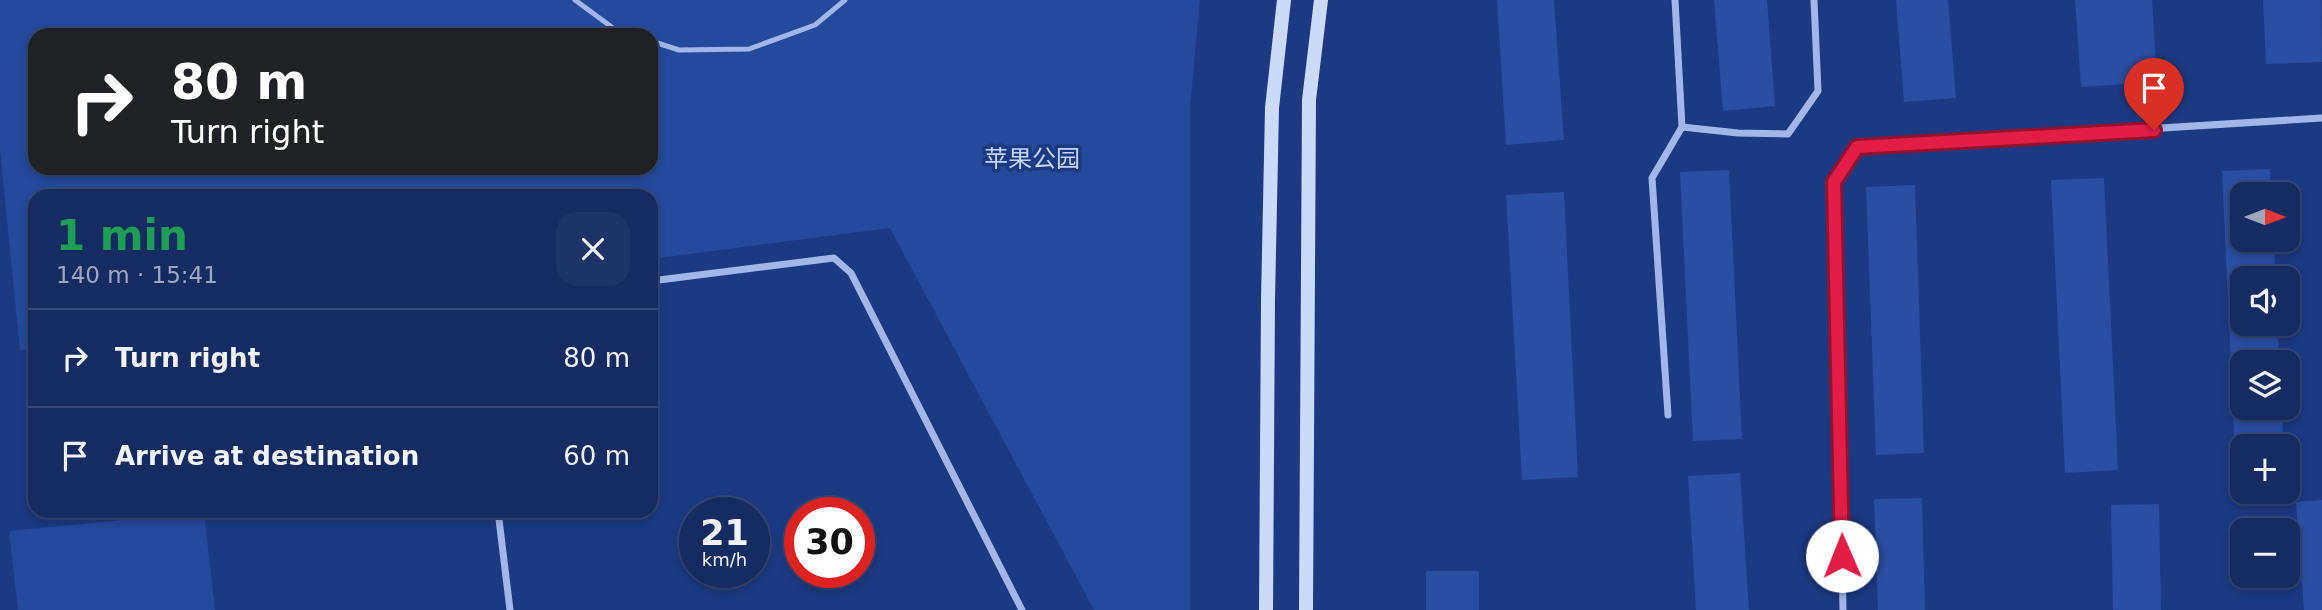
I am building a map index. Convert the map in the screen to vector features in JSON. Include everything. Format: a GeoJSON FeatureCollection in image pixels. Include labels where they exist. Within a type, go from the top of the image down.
{"type":"FeatureCollection","features":[{"type":"Feature","properties":{"kind":"main road"},"geometry":{"type":"LineString","coordinates":[[1266,610],[1272,108],[1284,0]]}},
{"type":"Feature","properties":{"kind":"main road"},"geometry":{"type":"LineString","coordinates":[[1306,610],[1309,100],[1321,0]]}},
{"type":"Feature","properties":{"kind":"street"},"geometry":{"type":"LineString","coordinates":[[1668,415],[1652,178],[1682,127],[1675,0]]}},
{"type":"Feature","properties":{"kind":"street"},"geometry":{"type":"LineString","coordinates":[[1682,127],[1738,133],[1788,134],[1818,91],[1814,0]]}},
{"type":"Feature","properties":{"kind":"street"},"geometry":{"type":"LineString","coordinates":[[1843,610],[1834,182],[1857,147],[2322,118]]}},
{"type":"Feature","properties":{"kind":"street"},"geometry":{"type":"LineString","coordinates":[[658,280],[834,258],[851,273],[1022,610]]}},
{"type":"Feature","properties":{"kind":"street"},"geometry":{"type":"LineString","coordinates":[[499,518],[510,610]]}},
{"type":"Feature","properties":{"kind":"lane"},"geometry":{"type":"LineString","coordinates":[[576,0],[612,28]]}},
{"type":"Feature","properties":{"kind":"lane"},"geometry":{"type":"LineString","coordinates":[[658,43],[680,50],[749,48],[815,24],[845,0]]}},
{"type":"Feature","properties":{"kind":"green space","name":"苹果公园"},"geometry":{"type":"Polygon","coordinates":[[[0,0],[1200,0],[1190,107],[1190,610],[1094,610],[890,228],[658,258],[658,189],[28,189],[28,349],[20,350],[0,149],[0,0]]]}},
{"type":"Feature","properties":{"kind":"green space"},"geometry":{"type":"Polygon","coordinates":[[[142,518],[205,518],[215,610],[18,610],[9,531],[142,518]]]}},
{"type":"Feature","properties":{"kind":"building"},"geometry":{"type":"Polygon","coordinates":[[[1497,0],[1554,0],[1564,140],[1506,145],[1497,0]]]}},
{"type":"Feature","properties":{"kind":"building"},"geometry":{"type":"Polygon","coordinates":[[[1714,0],[1767,0],[1775,106],[1723,111],[1714,0]]]}},
{"type":"Feature","properties":{"kind":"building"},"geometry":{"type":"Polygon","coordinates":[[[1896,0],[1948,0],[1956,98],[1904,102],[1896,0]]]}},
{"type":"Feature","properties":{"kind":"building"},"geometry":{"type":"Polygon","coordinates":[[[2075,0],[2152,0],[2157,82],[2081,87],[2075,0]]]}},
{"type":"Feature","properties":{"kind":"building"},"geometry":{"type":"Polygon","coordinates":[[[2263,0],[2321,0],[2322,62],[2266,64],[2263,0]]]}},
{"type":"Feature","properties":{"kind":"building"},"geometry":{"type":"Polygon","coordinates":[[[2270,169],[2271,182],[2230,182],[2230,252],[2274,252],[2275,266],[2230,266],[2230,336],[2278,336],[2279,350],[2230,350],[2222,171],[2270,169]]]}},
{"type":"Feature","properties":{"kind":"building"},"geometry":{"type":"Polygon","coordinates":[[[1729,170],[1742,439],[1693,441],[1680,172],[1729,170]]]}},
{"type":"Feature","properties":{"kind":"building"},"geometry":{"type":"Polygon","coordinates":[[[2104,178],[2118,470],[2065,473],[2051,180],[2104,178]]]}},
{"type":"Feature","properties":{"kind":"building"},"geometry":{"type":"Polygon","coordinates":[[[1915,185],[1924,453],[1876,455],[1866,187],[1915,185]]]}},
{"type":"Feature","properties":{"kind":"building"},"geometry":{"type":"Polygon","coordinates":[[[1564,192],[1578,477],[1522,480],[1506,195],[1564,192]]]}},
{"type":"Feature","properties":{"kind":"building"},"geometry":{"type":"Polygon","coordinates":[[[2233,420],[2282,420],[2283,434],[2234,434],[2233,420]]]}},
{"type":"Feature","properties":{"kind":"building"},"geometry":{"type":"Polygon","coordinates":[[[1740,473],[1749,610],[1696,610],[1688,476],[1740,473]]]}},
{"type":"Feature","properties":{"kind":"building"},"geometry":{"type":"Polygon","coordinates":[[[1922,498],[1925,610],[1878,610],[1874,499],[1922,498]]]}},
{"type":"Feature","properties":{"kind":"building"},"geometry":{"type":"Polygon","coordinates":[[[2322,500],[2322,610],[2304,610],[2300,518],[2297,518],[2296,504],[2322,500]]]}},
{"type":"Feature","properties":{"kind":"building"},"geometry":{"type":"Polygon","coordinates":[[[2159,504],[2161,610],[2113,610],[2111,505],[2159,504]]]}},
{"type":"Feature","properties":{"kind":"building"},"geometry":{"type":"Polygon","coordinates":[[[1426,571],[1479,571],[1479,610],[1426,610],[1426,571]]]}},
{"type":"Feature","properties":{"kind":"route"},"geometry":{"type":"LineString","coordinates":[[1842,556],[1834,182],[1857,147],[2154,130]]}}]}
